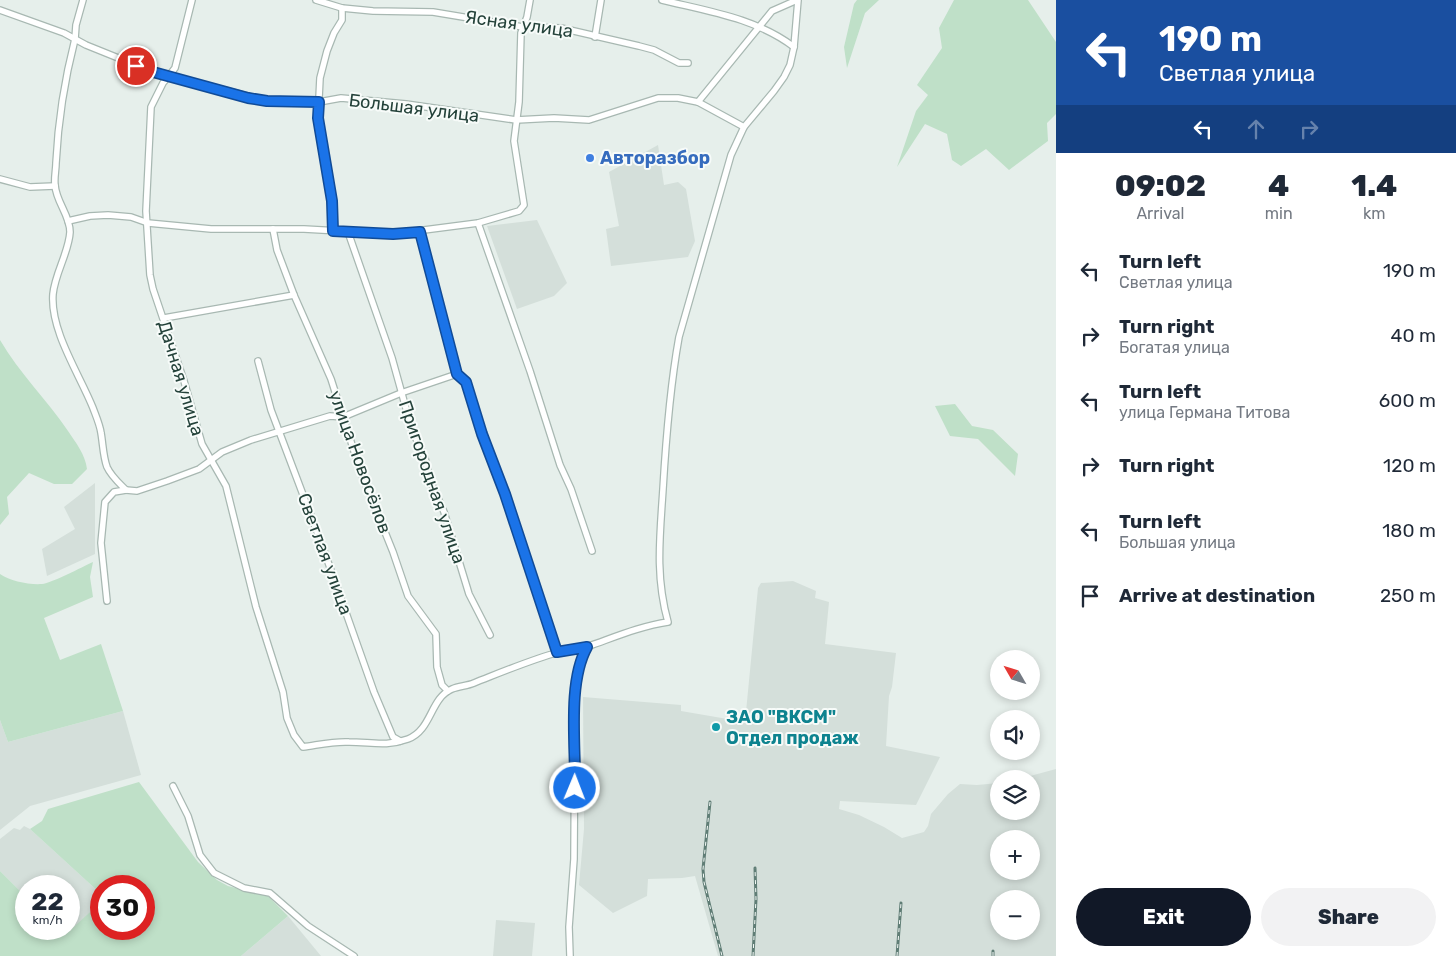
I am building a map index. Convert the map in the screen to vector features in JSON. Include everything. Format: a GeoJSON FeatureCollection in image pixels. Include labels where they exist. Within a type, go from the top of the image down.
{"type":"FeatureCollection","features":[{"type":"Feature","properties":{"kind":"street"},"geometry":{"type":"LineString","coordinates":[[83,0],[76,25],[57,146],[55,186],[60,204],[68,221],[69,240],[61,262],[53,295],[55,316],[69,359],[93,407],[101,430],[103,452],[107,466],[126,490]]}},
{"type":"Feature","properties":{"kind":"street","name":"Дачная улица"},"geometry":{"type":"LineString","coordinates":[[192,0],[175,68],[158,91],[151,107],[146,199],[152,289],[164,318],[202,444],[226,486],[256,607],[283,692],[287,718],[294,735],[304,747],[348,742],[377,745],[400,741]]}},
{"type":"Feature","properties":{"kind":"street","name":"Ясная улица"},"geometry":{"type":"LineString","coordinates":[[316,0],[342,8],[373,12],[433,12],[523,27],[561,28],[640,46],[654,50],[679,63],[688,63]]}},
{"type":"Feature","properties":{"kind":"street"},"geometry":{"type":"LineString","coordinates":[[68,221],[90,216],[108,215],[131,217],[148,223],[211,229],[273,229],[393,234],[478,223],[519,211],[524,205],[524,196],[516,153],[516,120],[519,102],[521,34],[530,0]]}},
{"type":"Feature","properties":{"kind":"street"},"geometry":{"type":"LineString","coordinates":[[595,37],[601,0]]}},
{"type":"Feature","properties":{"kind":"street"},"geometry":{"type":"LineString","coordinates":[[662,0],[743,20],[782,37],[794,47]]}},
{"type":"Feature","properties":{"kind":"street"},"geometry":{"type":"LineString","coordinates":[[400,741],[420,733],[439,700],[453,688],[470,684],[557,652],[587,647],[631,631],[668,622],[662,600],[659,553],[665,446],[675,359],[686,308],[730,155],[744,127],[784,78],[790,65],[794,47],[798,0],[772,10],[698,102]]}},
{"type":"Feature","properties":{"kind":"street"},"geometry":{"type":"LineString","coordinates":[[333,231],[332,201],[318,118],[320,78],[327,50],[342,20],[342,8]]}},
{"type":"Feature","properties":{"kind":"street","name":"Большая улица"},"geometry":{"type":"LineString","coordinates":[[0,10],[64,33],[86,45],[153,72],[267,101],[319,102],[341,98],[389,102],[516,120],[554,118],[589,120],[658,98],[678,98],[698,102],[744,127]]}},
{"type":"Feature","properties":{"kind":"street"},"geometry":{"type":"LineString","coordinates":[[0,179],[30,187],[55,186]]}},
{"type":"Feature","properties":{"kind":"street"},"geometry":{"type":"LineString","coordinates":[[478,223],[530,371],[560,466],[571,489],[592,551]]}},
{"type":"Feature","properties":{"kind":"street","name":"улица Новосёлов"},"geometry":{"type":"LineString","coordinates":[[273,229],[277,250],[294,295],[331,379],[360,470],[393,552],[408,596],[436,634],[437,667],[442,685],[448,691]]}},
{"type":"Feature","properties":{"kind":"street","name":"Пригородная улица"},"geometry":{"type":"LineString","coordinates":[[348,232],[392,358],[412,430],[425,458],[430,480],[444,512],[469,594],[490,635]]}},
{"type":"Feature","properties":{"kind":"street"},"geometry":{"type":"LineString","coordinates":[[420,232],[457,374],[466,382],[557,652]]}},
{"type":"Feature","properties":{"kind":"street"},"geometry":{"type":"LineString","coordinates":[[164,318],[294,295]]}},
{"type":"Feature","properties":{"kind":"street","name":"Светлая улица"},"geometry":{"type":"LineString","coordinates":[[258,361],[271,410],[322,545],[374,692],[393,737],[400,741]]}},
{"type":"Feature","properties":{"kind":"street"},"geometry":{"type":"LineString","coordinates":[[107,601],[101,544],[105,502],[114,492],[137,491],[167,481],[199,469],[222,452],[251,440],[330,416],[343,417],[401,393],[457,374]]}},
{"type":"Feature","properties":{"kind":"street"},"geometry":{"type":"LineString","coordinates":[[570,956],[568,927],[574,859],[575,701],[580,664],[587,647]]}},
{"type":"Feature","properties":{"kind":"street"},"geometry":{"type":"LineString","coordinates":[[173,786],[188,816],[200,856],[214,873],[244,888],[270,893],[308,926],[354,956]]}},
{"type":"Feature","properties":{"kind":"shaded area"},"geometry":{"type":"Polygon","coordinates":[[[658,145],[664,185],[678,182],[686,189],[695,241],[688,257],[611,266],[606,229],[619,226],[609,172],[658,145]]]}},
{"type":"Feature","properties":{"kind":"shaded area"},"geometry":{"type":"Polygon","coordinates":[[[537,220],[567,283],[554,296],[517,309],[487,226],[537,220]]]}},
{"type":"Feature","properties":{"kind":"shaded area"},"geometry":{"type":"Polygon","coordinates":[[[95,483],[95,554],[47,576],[42,549],[75,529],[64,507],[95,483]]]}},
{"type":"Feature","properties":{"kind":"shaded area"},"geometry":{"type":"Polygon","coordinates":[[[793,581],[816,591],[815,598],[829,602],[825,644],[896,653],[892,687],[889,696],[886,746],[940,757],[916,805],[840,801],[839,809],[859,815],[902,838],[924,832],[928,826],[931,814],[948,794],[960,784],[990,784],[990,820],[1040,820],[1040,773],[1056,769],[1056,956],[718,956],[695,876],[648,879],[647,896],[613,913],[579,885],[584,829],[583,697],[681,705],[681,711],[745,722],[758,588],[761,583],[793,581]]]}},
{"type":"Feature","properties":{"kind":"shaded area"},"geometry":{"type":"Polygon","coordinates":[[[123,711],[141,775],[30,806],[0,830],[0,720],[8,742],[123,711]]]}},
{"type":"Feature","properties":{"kind":"shaded area"},"geometry":{"type":"Polygon","coordinates":[[[24,826],[30,829],[90,884],[90,912],[80,922],[80,875],[15,875],[15,886],[0,871],[0,839],[14,828],[20,830],[24,826]]]}},
{"type":"Feature","properties":{"kind":"shaded area"},"geometry":{"type":"Polygon","coordinates":[[[288,916],[321,956],[241,956],[288,916]]]}},
{"type":"Feature","properties":{"kind":"shaded area"},"geometry":{"type":"Polygon","coordinates":[[[496,920],[535,923],[532,956],[493,956],[496,920]]]}},
{"type":"Feature","properties":{"kind":"green space"},"geometry":{"type":"Polygon","coordinates":[[[857,0],[879,0],[865,13],[847,68],[844,47],[854,4],[857,0]]]}},
{"type":"Feature","properties":{"kind":"green space"},"geometry":{"type":"Polygon","coordinates":[[[954,0],[1028,0],[1056,42],[1056,114],[1047,123],[1048,141],[1009,170],[986,149],[961,166],[952,160],[947,134],[925,124],[897,167],[916,111],[928,95],[917,85],[942,48],[939,28],[954,0]]]}},
{"type":"Feature","properties":{"kind":"green space"},"geometry":{"type":"Polygon","coordinates":[[[0,340],[74,440],[82,454],[87,469],[72,484],[54,484],[29,473],[7,497],[9,514],[0,525],[0,340]]]}},
{"type":"Feature","properties":{"kind":"green space"},"geometry":{"type":"Polygon","coordinates":[[[955,404],[972,426],[993,430],[1018,454],[1015,476],[978,439],[950,436],[935,406],[955,404]]]}},
{"type":"Feature","properties":{"kind":"green space"},"geometry":{"type":"Polygon","coordinates":[[[93,562],[90,577],[93,597],[44,618],[60,660],[101,644],[123,711],[8,742],[0,720],[0,574],[20,582],[42,584],[60,578],[93,562]]]}},
{"type":"Feature","properties":{"kind":"green space"},"geometry":{"type":"Polygon","coordinates":[[[139,782],[198,862],[217,880],[228,886],[268,896],[288,916],[241,956],[0,956],[0,871],[15,886],[15,940],[80,940],[80,921],[90,912],[90,940],[155,940],[155,875],[90,875],[90,884],[30,829],[42,821],[48,809],[139,782]]]}},
{"type":"Feature","properties":{"kind":"railway"},"geometry":{"type":"LineString","coordinates":[[710,802],[703,869],[704,882],[722,956]]}},
{"type":"Feature","properties":{"kind":"railway"},"geometry":{"type":"LineString","coordinates":[[753,956],[756,899],[755,868]]}},
{"type":"Feature","properties":{"kind":"railway"},"geometry":{"type":"LineString","coordinates":[[897,956],[901,903]]}},
{"type":"Feature","properties":{"kind":"railway"},"geometry":{"type":"LineString","coordinates":[[993,951],[993,956]]}},
{"type":"Feature","properties":{"kind":"place","name":"Авторазбор"},"geometry":{"type":"Point","coordinates":[590,158]}},
{"type":"Feature","properties":{"kind":"place","name":"ЗАО \"ВКСМ\" Отдел продаж"},"geometry":{"type":"Point","coordinates":[716,727]}},
{"type":"Feature","properties":{"kind":"route"},"geometry":{"type":"LineString","coordinates":[[136,66],[248,98],[267,101],[319,102],[318,118],[332,201],[333,231],[393,234],[420,232],[456,364],[457,374],[466,382],[557,652],[587,647],[578,672],[575,701],[575,788]]}}]}
